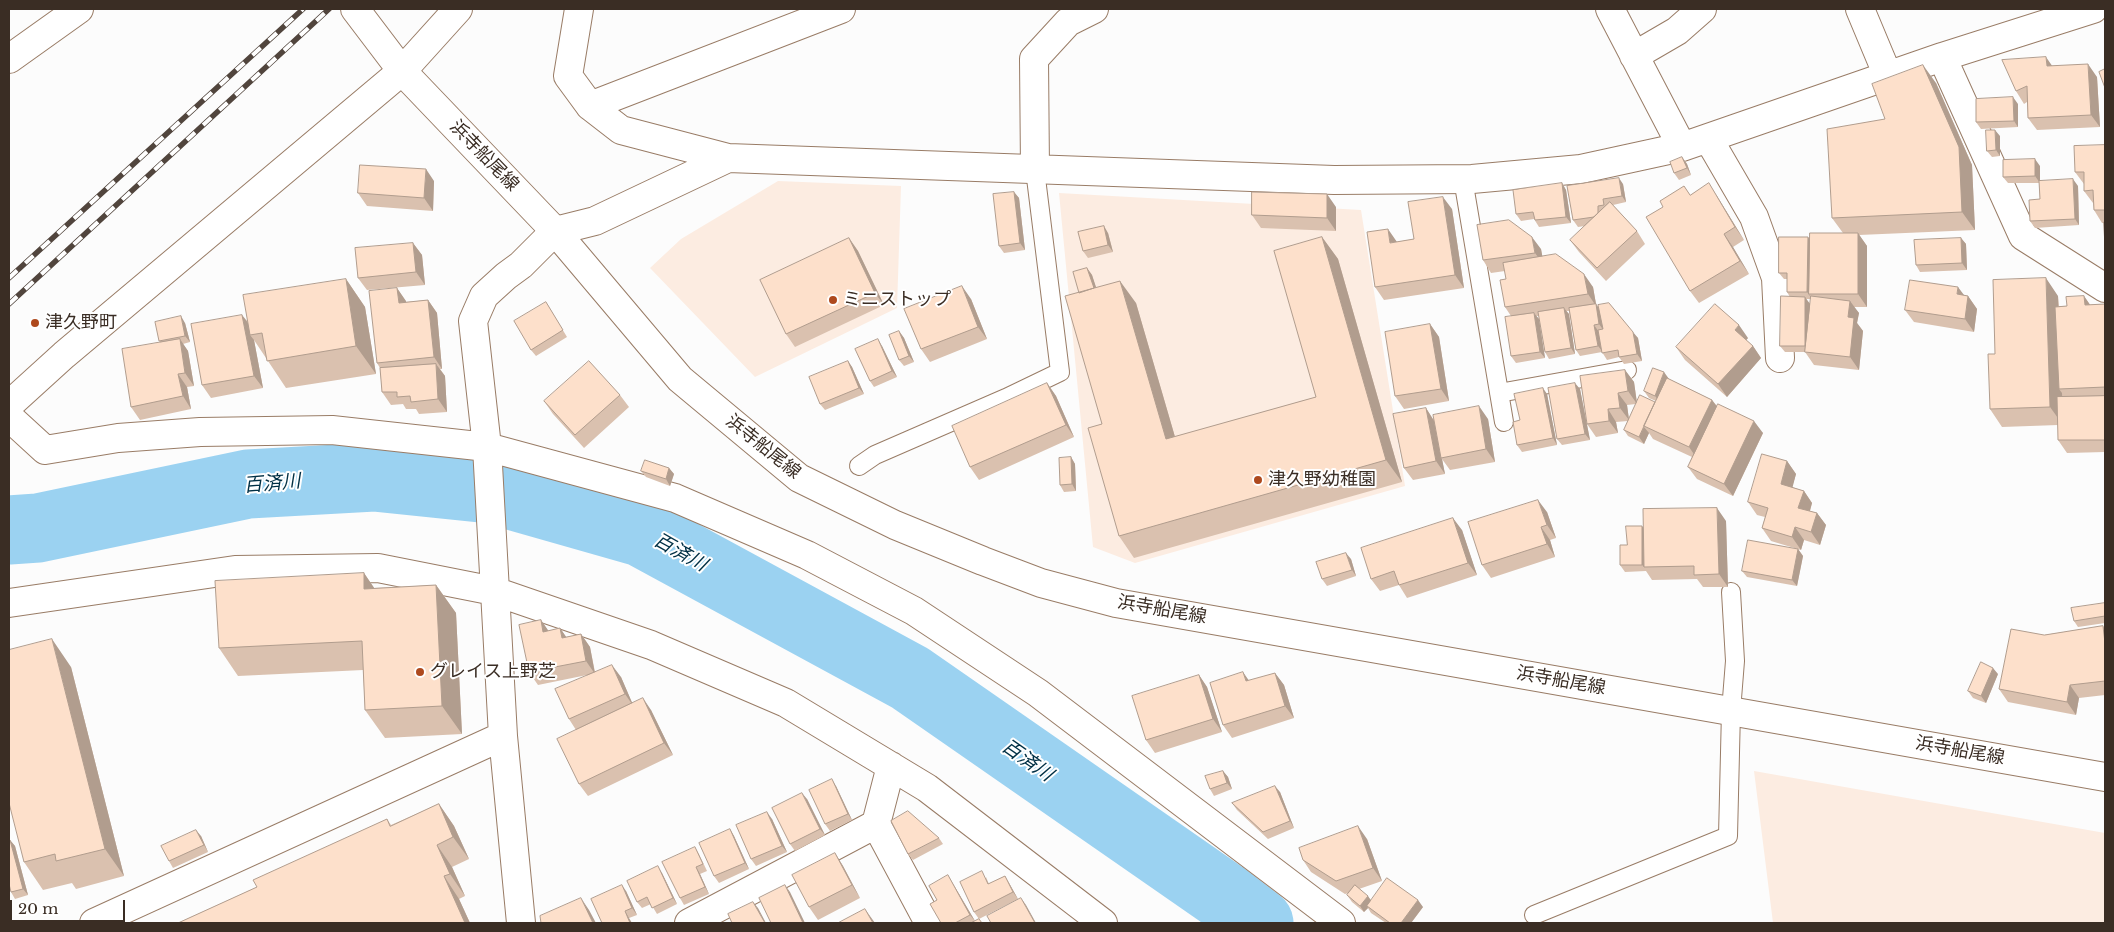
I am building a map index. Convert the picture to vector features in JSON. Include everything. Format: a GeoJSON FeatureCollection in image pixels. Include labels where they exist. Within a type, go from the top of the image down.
{"type":"FeatureCollection","features":[{"type":"Feature","properties":{"kind":"street"},"geometry":{"type":"LineString","coordinates":[[9,59],[79,9]]}},
{"type":"Feature","properties":{"kind":"street","name":"浜寺船尾線"},"geometry":{"type":"LineString","coordinates":[[355,9],[402,71],[555,231],[680,379],[799,478],[895,525],[1041,583],[1116,603],[2105,777]]}},
{"type":"Feature","properties":{"kind":"street"},"geometry":{"type":"LineString","coordinates":[[9,405],[72,348],[402,71],[458,9]]}},
{"type":"Feature","properties":{"kind":"street"},"geometry":{"type":"LineString","coordinates":[[579,9],[568,76],[590,106],[621,130],[728,158],[814,159],[1036,170],[1334,180],[1463,179],[1581,170],[1682,147],[1942,57],[2093,9]]}},
{"type":"Feature","properties":{"kind":"street"},"geometry":{"type":"LineString","coordinates":[[590,106],[841,9]]}},
{"type":"Feature","properties":{"kind":"street"},"geometry":{"type":"LineString","coordinates":[[1036,170],[1034,59],[1068,22],[1094,9]]}},
{"type":"Feature","properties":{"kind":"street"},"geometry":{"type":"LineString","coordinates":[[1610,9],[1682,147]]}},
{"type":"Feature","properties":{"kind":"street"},"geometry":{"type":"LineString","coordinates":[[1634,56],[1677,31],[1702,9]]}},
{"type":"Feature","properties":{"kind":"street"},"geometry":{"type":"LineString","coordinates":[[1860,9],[1888,76]]}},
{"type":"Feature","properties":{"kind":"street"},"geometry":{"type":"LineString","coordinates":[[1942,57],[2023,236],[2105,288]]}},
{"type":"Feature","properties":{"kind":"street"},"geometry":{"type":"LineString","coordinates":[[1708,138],[1754,217],[1776,278],[1780,358]]}},
{"type":"Feature","properties":{"kind":"street"},"geometry":{"type":"LineString","coordinates":[[520,923],[503,736],[487,456],[473,321],[484,296],[521,265],[555,231],[595,221],[728,158]]}},
{"type":"Feature","properties":{"kind":"street"},"geometry":{"type":"LineString","coordinates":[[9,417],[45,450],[118,438],[200,432],[332,430],[487,456],[675,498],[807,555],[914,612],[1038,693],[1341,923]]}},
{"type":"Feature","properties":{"kind":"street"},"geometry":{"type":"LineString","coordinates":[[9,603],[235,570],[378,568],[494,586],[651,645],[786,703],[926,788],[1103,923]]}},
{"type":"Feature","properties":{"kind":"street"},"geometry":{"type":"LineString","coordinates":[[94,923],[503,736]]}},
{"type":"Feature","properties":{"kind":"street"},"geometry":{"type":"LineString","coordinates":[[891,766],[876,824],[929,923]]}},
{"type":"Feature","properties":{"kind":"street"},"geometry":{"type":"LineString","coordinates":[[688,923],[876,824]]}},
{"type":"Feature","properties":{"kind":"lane"},"geometry":{"type":"LineString","coordinates":[[859,466],[875,455],[1006,398],[1060,372],[1036,170]]}},
{"type":"Feature","properties":{"kind":"lane"},"geometry":{"type":"LineString","coordinates":[[1463,179],[1504,422]]}},
{"type":"Feature","properties":{"kind":"lane"},"geometry":{"type":"LineString","coordinates":[[1499,393],[1626,370]]}},
{"type":"Feature","properties":{"kind":"lane"},"geometry":{"type":"LineString","coordinates":[[1534,915],[1728,836],[1731,711],[1735,661],[1731,592]]}},
{"type":"Feature","properties":{"kind":"shaded area"},"geometry":{"type":"Polygon","coordinates":[[[778,181],[901,186],[897,308],[755,377],[650,268],[681,239],[778,181]]]}},
{"type":"Feature","properties":{"kind":"shaded area"},"geometry":{"type":"Polygon","coordinates":[[[1059,193],[1361,210],[1405,486],[1135,563],[1093,547],[1059,193]]]}},
{"type":"Feature","properties":{"kind":"shaded area"},"geometry":{"type":"Polygon","coordinates":[[[1754,771],[2105,833],[2105,923],[1773,923],[1754,771]]]}},
{"type":"Feature","properties":{"kind":"building"},"geometry":{"type":"Polygon","coordinates":[[[2046,57],[2047,66],[2088,64],[2091,115],[2028,118],[2027,86],[2016,91],[2002,60],[2046,57]]]}},
{"type":"Feature","properties":{"kind":"building"},"geometry":{"type":"Polygon","coordinates":[[[1923,65],[1959,147],[1962,212],[1832,218],[1827,129],[1885,119],[1872,84],[1923,65]]]}},
{"type":"Feature","properties":{"kind":"building"},"geometry":{"type":"Polygon","coordinates":[[[2105,69],[2105,88],[2099,72],[2105,69]]]}},
{"type":"Feature","properties":{"kind":"building"},"geometry":{"type":"Polygon","coordinates":[[[2013,97],[2014,121],[1976,122],[1976,99],[2013,97]]]}},
{"type":"Feature","properties":{"kind":"building"},"geometry":{"type":"Polygon","coordinates":[[[1986,130],[1995,130],[1996,150],[1987,151],[1986,130]]]}},
{"type":"Feature","properties":{"kind":"building"},"geometry":{"type":"Polygon","coordinates":[[[2105,145],[2105,210],[2094,210],[2093,190],[2084,191],[2084,172],[2075,172],[2074,146],[2105,145]]]}},
{"type":"Feature","properties":{"kind":"building"},"geometry":{"type":"Polygon","coordinates":[[[1682,157],[1687,168],[1674,173],[1670,162],[1682,157]]]}},
{"type":"Feature","properties":{"kind":"building"},"geometry":{"type":"Polygon","coordinates":[[[2035,159],[2035,176],[2003,177],[2003,160],[2035,159]]]}},
{"type":"Feature","properties":{"kind":"building"},"geometry":{"type":"Polygon","coordinates":[[[360,165],[426,169],[424,198],[358,193],[360,165]]]}},
{"type":"Feature","properties":{"kind":"building"},"geometry":{"type":"Polygon","coordinates":[[[1619,178],[1622,196],[1603,199],[1604,205],[1598,206],[1598,213],[1594,217],[1573,220],[1567,186],[1619,178]]]}},
{"type":"Feature","properties":{"kind":"building"},"geometry":{"type":"Polygon","coordinates":[[[2073,179],[2075,219],[2030,221],[2029,200],[2040,199],[2039,181],[2073,179]]]}},
{"type":"Feature","properties":{"kind":"building"},"geometry":{"type":"Polygon","coordinates":[[[1562,183],[1566,217],[1535,220],[1533,212],[1516,214],[1513,190],[1562,183]]]}},
{"type":"Feature","properties":{"kind":"building"},"geometry":{"type":"Polygon","coordinates":[[[1709,183],[1735,227],[1724,234],[1740,261],[1690,291],[1646,217],[1663,207],[1660,201],[1684,186],[1690,195],[1709,183]]]}},
{"type":"Feature","properties":{"kind":"building"},"geometry":{"type":"Polygon","coordinates":[[[1014,192],[1020,243],[999,246],[993,194],[1014,192]]]}},
{"type":"Feature","properties":{"kind":"building"},"geometry":{"type":"Polygon","coordinates":[[[1252,192],[1327,194],[1327,218],[1252,215],[1252,192]]]}},
{"type":"Feature","properties":{"kind":"building"},"geometry":{"type":"Polygon","coordinates":[[[1443,197],[1455,275],[1375,287],[1367,232],[1388,229],[1390,243],[1414,239],[1408,202],[1443,197]]]}},
{"type":"Feature","properties":{"kind":"building"},"geometry":{"type":"Polygon","coordinates":[[[1610,202],[1637,231],[1597,268],[1570,240],[1610,202]]]}},
{"type":"Feature","properties":{"kind":"building"},"geometry":{"type":"Polygon","coordinates":[[[1509,220],[1532,237],[1535,253],[1483,260],[1477,225],[1509,220]]]}},
{"type":"Feature","properties":{"kind":"building"},"geometry":{"type":"Polygon","coordinates":[[[1104,226],[1108,245],[1083,251],[1078,232],[1104,226]]]}},
{"type":"Feature","properties":{"kind":"building"},"geometry":{"type":"Polygon","coordinates":[[[1810,233],[1858,233],[1858,294],[1809,294],[1810,233]]]}},
{"type":"Feature","properties":{"kind":"building"},"geometry":{"type":"Polygon","coordinates":[[[1322,237],[1386,460],[1119,536],[1088,428],[1102,424],[1065,296],[1120,281],[1166,439],[1316,397],[1274,251],[1322,237]]]}},
{"type":"Feature","properties":{"kind":"building"},"geometry":{"type":"Polygon","coordinates":[[[1779,237],[1808,237],[1807,292],[1787,292],[1787,273],[1779,273],[1779,237]]]}},
{"type":"Feature","properties":{"kind":"building"},"geometry":{"type":"Polygon","coordinates":[[[849,238],[875,293],[786,334],[760,280],[849,238]]]}},
{"type":"Feature","properties":{"kind":"building"},"geometry":{"type":"Polygon","coordinates":[[[1961,238],[1962,263],[1916,265],[1914,240],[1961,238]]]}},
{"type":"Feature","properties":{"kind":"building"},"geometry":{"type":"Polygon","coordinates":[[[413,243],[416,272],[358,278],[355,248],[413,243]]]}},
{"type":"Feature","properties":{"kind":"building"},"geometry":{"type":"Polygon","coordinates":[[[1556,254],[1584,274],[1588,294],[1505,307],[1500,280],[1506,279],[1503,263],[1556,254]]]}},
{"type":"Feature","properties":{"kind":"building"},"geometry":{"type":"Polygon","coordinates":[[[1087,268],[1094,288],[1079,293],[1073,272],[1087,268]]]}},
{"type":"Feature","properties":{"kind":"building"},"geometry":{"type":"Polygon","coordinates":[[[2046,278],[2050,407],[1990,409],[1988,354],[1995,354],[1993,280],[2046,278]]]}},
{"type":"Feature","properties":{"kind":"building"},"geometry":{"type":"Polygon","coordinates":[[[346,279],[356,346],[267,361],[262,333],[250,335],[243,295],[346,279]]]}},
{"type":"Feature","properties":{"kind":"building"},"geometry":{"type":"Polygon","coordinates":[[[1910,280],[1958,287],[1957,294],[1968,296],[1965,319],[1905,310],[1910,280]]]}},
{"type":"Feature","properties":{"kind":"building"},"geometry":{"type":"Polygon","coordinates":[[[962,286],[978,327],[921,349],[904,309],[962,286]]]}},
{"type":"Feature","properties":{"kind":"building"},"geometry":{"type":"Polygon","coordinates":[[[397,288],[399,303],[428,300],[434,357],[377,363],[369,291],[397,288]]]}},
{"type":"Feature","properties":{"kind":"building"},"geometry":{"type":"Polygon","coordinates":[[[1781,296],[1805,297],[1805,346],[1780,346],[1781,296]]]}},
{"type":"Feature","properties":{"kind":"building"},"geometry":{"type":"Polygon","coordinates":[[[1811,296],[1850,301],[1848,317],[1854,318],[1850,357],[1805,352],[1811,296]]]}},
{"type":"Feature","properties":{"kind":"building"},"geometry":{"type":"Polygon","coordinates":[[[2084,296],[2085,305],[2105,304],[2105,387],[2059,389],[2055,307],[2067,306],[2066,297],[2084,296]]]}},
{"type":"Feature","properties":{"kind":"building"},"geometry":{"type":"Polygon","coordinates":[[[546,302],[563,330],[531,350],[514,321],[546,302]]]}},
{"type":"Feature","properties":{"kind":"building"},"geometry":{"type":"Polygon","coordinates":[[[1609,303],[1633,332],[1637,354],[1619,357],[1618,350],[1602,353],[1598,330],[1603,329],[1598,305],[1609,303]]]}},
{"type":"Feature","properties":{"kind":"building"},"geometry":{"type":"Polygon","coordinates":[[[1596,304],[1599,324],[1594,325],[1598,346],[1576,350],[1569,308],[1596,304]]]}},
{"type":"Feature","properties":{"kind":"building"},"geometry":{"type":"Polygon","coordinates":[[[1715,304],[1739,325],[1735,330],[1753,346],[1718,384],[1676,347],[1715,304]]]}},
{"type":"Feature","properties":{"kind":"building"},"geometry":{"type":"Polygon","coordinates":[[[1564,308],[1571,348],[1545,352],[1538,312],[1564,308]]]}},
{"type":"Feature","properties":{"kind":"building"},"geometry":{"type":"Polygon","coordinates":[[[1534,313],[1540,352],[1511,356],[1505,317],[1534,313]]]}},
{"type":"Feature","properties":{"kind":"building"},"geometry":{"type":"Polygon","coordinates":[[[242,315],[254,376],[202,385],[191,324],[242,315]]]}},
{"type":"Feature","properties":{"kind":"building"},"geometry":{"type":"Polygon","coordinates":[[[181,316],[185,336],[159,341],[155,322],[181,316]]]}},
{"type":"Feature","properties":{"kind":"building"},"geometry":{"type":"Polygon","coordinates":[[[1430,324],[1441,389],[1395,396],[1385,332],[1430,324]]]}},
{"type":"Feature","properties":{"kind":"building"},"geometry":{"type":"Polygon","coordinates":[[[899,331],[909,356],[899,360],[889,335],[899,331]]]}},
{"type":"Feature","properties":{"kind":"building"},"geometry":{"type":"Polygon","coordinates":[[[180,339],[185,373],[178,374],[183,396],[131,407],[122,349],[180,339]]]}},
{"type":"Feature","properties":{"kind":"building"},"geometry":{"type":"Polygon","coordinates":[[[878,339],[892,371],[870,381],[855,349],[878,339]]]}},
{"type":"Feature","properties":{"kind":"building"},"geometry":{"type":"Polygon","coordinates":[[[589,361],[620,395],[575,435],[544,401],[589,361]]]}},
{"type":"Feature","properties":{"kind":"building"},"geometry":{"type":"Polygon","coordinates":[[[848,361],[859,388],[820,404],[809,377],[848,361]]]}},
{"type":"Feature","properties":{"kind":"building"},"geometry":{"type":"Polygon","coordinates":[[[436,364],[438,399],[411,402],[410,396],[397,397],[397,392],[382,392],[380,368],[436,364]]]}},
{"type":"Feature","properties":{"kind":"building"},"geometry":{"type":"Polygon","coordinates":[[[1653,368],[1664,372],[1655,396],[1644,391],[1653,368]]]}},
{"type":"Feature","properties":{"kind":"building"},"geometry":{"type":"Polygon","coordinates":[[[1625,370],[1628,391],[1618,393],[1620,408],[1608,409],[1609,421],[1587,424],[1580,376],[1625,370]]]}},
{"type":"Feature","properties":{"kind":"building"},"geometry":{"type":"Polygon","coordinates":[[[1667,378],[1712,400],[1689,447],[1644,426],[1667,378]]]}},
{"type":"Feature","properties":{"kind":"building"},"geometry":{"type":"Polygon","coordinates":[[[1047,383],[1066,425],[970,467],[952,426],[1047,383]]]}},
{"type":"Feature","properties":{"kind":"building"},"geometry":{"type":"Polygon","coordinates":[[[1575,383],[1585,434],[1557,439],[1548,388],[1575,383]]]}},
{"type":"Feature","properties":{"kind":"building"},"geometry":{"type":"Polygon","coordinates":[[[1543,388],[1553,438],[1517,445],[1513,422],[1520,420],[1514,394],[1543,388]]]}},
{"type":"Feature","properties":{"kind":"building"},"geometry":{"type":"Polygon","coordinates":[[[1640,395],[1655,402],[1639,437],[1624,430],[1640,395]]]}},
{"type":"Feature","properties":{"kind":"building"},"geometry":{"type":"Polygon","coordinates":[[[2105,396],[2105,440],[2058,440],[2057,397],[2105,396]]]}},
{"type":"Feature","properties":{"kind":"building"},"geometry":{"type":"Polygon","coordinates":[[[1718,404],[1754,421],[1724,484],[1688,467],[1718,404]]]}},
{"type":"Feature","properties":{"kind":"building"},"geometry":{"type":"Polygon","coordinates":[[[1479,406],[1486,449],[1441,458],[1433,415],[1479,406]]]}},
{"type":"Feature","properties":{"kind":"building"},"geometry":{"type":"Polygon","coordinates":[[[1426,408],[1436,461],[1404,468],[1393,414],[1426,408]]]}},
{"type":"Feature","properties":{"kind":"building"},"geometry":{"type":"Polygon","coordinates":[[[1762,454],[1787,461],[1781,484],[1804,491],[1798,508],[1817,513],[1811,532],[1795,527],[1792,537],[1762,528],[1768,508],[1748,502],[1762,454]]]}},
{"type":"Feature","properties":{"kind":"building"},"geometry":{"type":"Polygon","coordinates":[[[1071,457],[1072,484],[1060,485],[1059,458],[1071,457]]]}},
{"type":"Feature","properties":{"kind":"building"},"geometry":{"type":"Polygon","coordinates":[[[645,460],[669,468],[666,479],[641,471],[645,460]]]}},
{"type":"Feature","properties":{"kind":"building"},"geometry":{"type":"Polygon","coordinates":[[[1538,500],[1547,525],[1541,527],[1547,544],[1482,565],[1468,522],[1538,500]]]}},
{"type":"Feature","properties":{"kind":"building"},"geometry":{"type":"Polygon","coordinates":[[[1717,508],[1719,574],[1694,575],[1694,566],[1644,567],[1643,509],[1717,508]]]}},
{"type":"Feature","properties":{"kind":"building"},"geometry":{"type":"Polygon","coordinates":[[[1453,518],[1468,563],[1399,585],[1394,571],[1371,579],[1361,548],[1453,518]]]}},
{"type":"Feature","properties":{"kind":"building"},"geometry":{"type":"Polygon","coordinates":[[[1626,526],[1642,526],[1642,565],[1620,565],[1620,545],[1627,545],[1626,526]]]}},
{"type":"Feature","properties":{"kind":"building"},"geometry":{"type":"Polygon","coordinates":[[[1748,540],[1798,549],[1792,580],[1742,571],[1748,540]]]}},
{"type":"Feature","properties":{"kind":"building"},"geometry":{"type":"Polygon","coordinates":[[[1346,553],[1352,570],[1322,579],[1316,562],[1346,553]]]}},
{"type":"Feature","properties":{"kind":"building","name":"グレイス上野芝"},"geometry":{"type":"Polygon","coordinates":[[[364,573],[364,589],[436,585],[442,706],[365,710],[362,641],[219,648],[215,581],[364,573]]]}},
{"type":"Feature","properties":{"kind":"building"},"geometry":{"type":"Polygon","coordinates":[[[2105,603],[2105,616],[2074,621],[2071,608],[2105,603]]]}},
{"type":"Feature","properties":{"kind":"building"},"geometry":{"type":"Polygon","coordinates":[[[541,620],[543,632],[560,628],[562,638],[581,634],[586,661],[529,672],[519,625],[541,620]]]}},
{"type":"Feature","properties":{"kind":"building"},"geometry":{"type":"Polygon","coordinates":[[[2103,626],[2105,681],[2070,685],[2067,702],[1999,689],[2011,629],[2044,635],[2103,626]]]}},
{"type":"Feature","properties":{"kind":"building"},"geometry":{"type":"Polygon","coordinates":[[[52,639],[105,849],[56,861],[55,854],[24,862],[9,803],[9,650],[52,639]]]}},
{"type":"Feature","properties":{"kind":"building"},"geometry":{"type":"Polygon","coordinates":[[[1981,662],[1993,668],[1981,696],[1968,691],[1981,662]]]}},
{"type":"Feature","properties":{"kind":"building"},"geometry":{"type":"Polygon","coordinates":[[[612,665],[625,694],[569,719],[555,689],[612,665]]]}},
{"type":"Feature","properties":{"kind":"building"},"geometry":{"type":"Polygon","coordinates":[[[1243,672],[1246,681],[1275,673],[1285,706],[1223,725],[1210,683],[1243,672]]]}},
{"type":"Feature","properties":{"kind":"building"},"geometry":{"type":"Polygon","coordinates":[[[1199,675],[1213,719],[1146,740],[1132,696],[1199,675]]]}},
{"type":"Feature","properties":{"kind":"building"},"geometry":{"type":"Polygon","coordinates":[[[643,698],[664,743],[579,784],[557,739],[643,698]]]}},
{"type":"Feature","properties":{"kind":"building"},"geometry":{"type":"Polygon","coordinates":[[[1223,771],[1227,783],[1210,789],[1205,776],[1223,771]]]}},
{"type":"Feature","properties":{"kind":"building"},"geometry":{"type":"Polygon","coordinates":[[[832,779],[848,814],[825,824],[809,790],[832,779]]]}},
{"type":"Feature","properties":{"kind":"building"},"geometry":{"type":"Polygon","coordinates":[[[1275,786],[1290,821],[1263,832],[1232,803],[1275,786]]]}},
{"type":"Feature","properties":{"kind":"building"},"geometry":{"type":"Polygon","coordinates":[[[802,793],[820,829],[790,844],[772,808],[802,793]]]}},
{"type":"Feature","properties":{"kind":"building"},"geometry":{"type":"Polygon","coordinates":[[[439,804],[453,837],[437,845],[450,874],[444,876],[465,923],[178,923],[257,887],[253,880],[387,819],[390,826],[439,804]]]}},
{"type":"Feature","properties":{"kind":"building"},"geometry":{"type":"Polygon","coordinates":[[[908,811],[939,838],[908,854],[891,821],[908,811]]]}},
{"type":"Feature","properties":{"kind":"building"},"geometry":{"type":"Polygon","coordinates":[[[767,812],[782,846],[751,859],[736,825],[767,812]]]}},
{"type":"Feature","properties":{"kind":"building"},"geometry":{"type":"Polygon","coordinates":[[[1358,826],[1373,868],[1336,881],[1303,860],[1299,848],[1358,826]]]}},
{"type":"Feature","properties":{"kind":"building"},"geometry":{"type":"Polygon","coordinates":[[[730,829],[745,863],[714,876],[699,843],[730,829]]]}},
{"type":"Feature","properties":{"kind":"building"},"geometry":{"type":"Polygon","coordinates":[[[196,830],[204,845],[169,861],[161,846],[196,830]]]}},
{"type":"Feature","properties":{"kind":"building"},"geometry":{"type":"Polygon","coordinates":[[[9,840],[23,889],[11,892],[9,884],[9,840]]]}},
{"type":"Feature","properties":{"kind":"building"},"geometry":{"type":"Polygon","coordinates":[[[695,847],[703,864],[696,867],[705,887],[680,898],[662,862],[695,847]]]}},
{"type":"Feature","properties":{"kind":"building"},"geometry":{"type":"Polygon","coordinates":[[[835,853],[852,885],[809,907],[792,875],[835,853]]]}},
{"type":"Feature","properties":{"kind":"building"},"geometry":{"type":"Polygon","coordinates":[[[658,866],[673,898],[652,908],[647,897],[637,902],[627,881],[658,866]]]}},
{"type":"Feature","properties":{"kind":"building"},"geometry":{"type":"Polygon","coordinates":[[[982,871],[988,884],[1005,876],[1013,892],[974,912],[960,882],[982,871]]]}},
{"type":"Feature","properties":{"kind":"building"},"geometry":{"type":"Polygon","coordinates":[[[948,875],[970,915],[955,923],[941,923],[930,904],[937,900],[929,886],[948,875]]]}},
{"type":"Feature","properties":{"kind":"building"},"geometry":{"type":"Polygon","coordinates":[[[1387,878],[1418,900],[1401,923],[1390,923],[1367,906],[1387,878]]]}},
{"type":"Feature","properties":{"kind":"building"},"geometry":{"type":"Polygon","coordinates":[[[622,885],[632,908],[625,911],[630,923],[602,923],[591,899],[622,885]]]}},
{"type":"Feature","properties":{"kind":"building"},"geometry":{"type":"Polygon","coordinates":[[[785,885],[803,923],[771,923],[759,898],[785,885]]]}},
{"type":"Feature","properties":{"kind":"building"},"geometry":{"type":"Polygon","coordinates":[[[1355,885],[1368,896],[1360,906],[1347,895],[1355,885]]]}},
{"type":"Feature","properties":{"kind":"building"},"geometry":{"type":"Polygon","coordinates":[[[581,898],[593,923],[541,923],[540,916],[581,898]]]}},
{"type":"Feature","properties":{"kind":"building"},"geometry":{"type":"Polygon","coordinates":[[[1021,898],[1035,923],[991,923],[987,916],[1021,898]]]}},
{"type":"Feature","properties":{"kind":"building"},"geometry":{"type":"Polygon","coordinates":[[[753,902],[765,923],[732,923],[728,914],[753,902]]]}},
{"type":"Feature","properties":{"kind":"building"},"geometry":{"type":"Polygon","coordinates":[[[865,909],[873,923],[838,923],[865,909]]]}},
{"type":"Feature","properties":{"kind":"building"},"geometry":{"type":"Polygon","coordinates":[[[979,919],[982,923],[971,923],[979,919]]]}},
{"type":"Feature","properties":{"kind":"waterway","name":"百済川"},"geometry":{"type":"LineString","coordinates":[[9,530],[38,528],[248,484],[374,477],[490,489],[641,532],[910,678],[1221,894],[1259,923]]}},
{"type":"Feature","properties":{"kind":"railway"},"geometry":{"type":"LineString","coordinates":[[9,278],[303,9]]}},
{"type":"Feature","properties":{"kind":"railway"},"geometry":{"type":"LineString","coordinates":[[9,304],[329,9]]}},
{"type":"Feature","properties":{"kind":"place","name":"ミニストップ"},"geometry":{"type":"Point","coordinates":[833,300]}},
{"type":"Feature","properties":{"kind":"place","name":"津久野町"},"geometry":{"type":"Point","coordinates":[35,323]}},
{"type":"Feature","properties":{"kind":"place","name":"津久野幼稚園"},"geometry":{"type":"Point","coordinates":[1258,480]}},
{"type":"Feature","properties":{"kind":"place","name":"グレイス上野芝"},"geometry":{"type":"Point","coordinates":[420,672]}}]}
